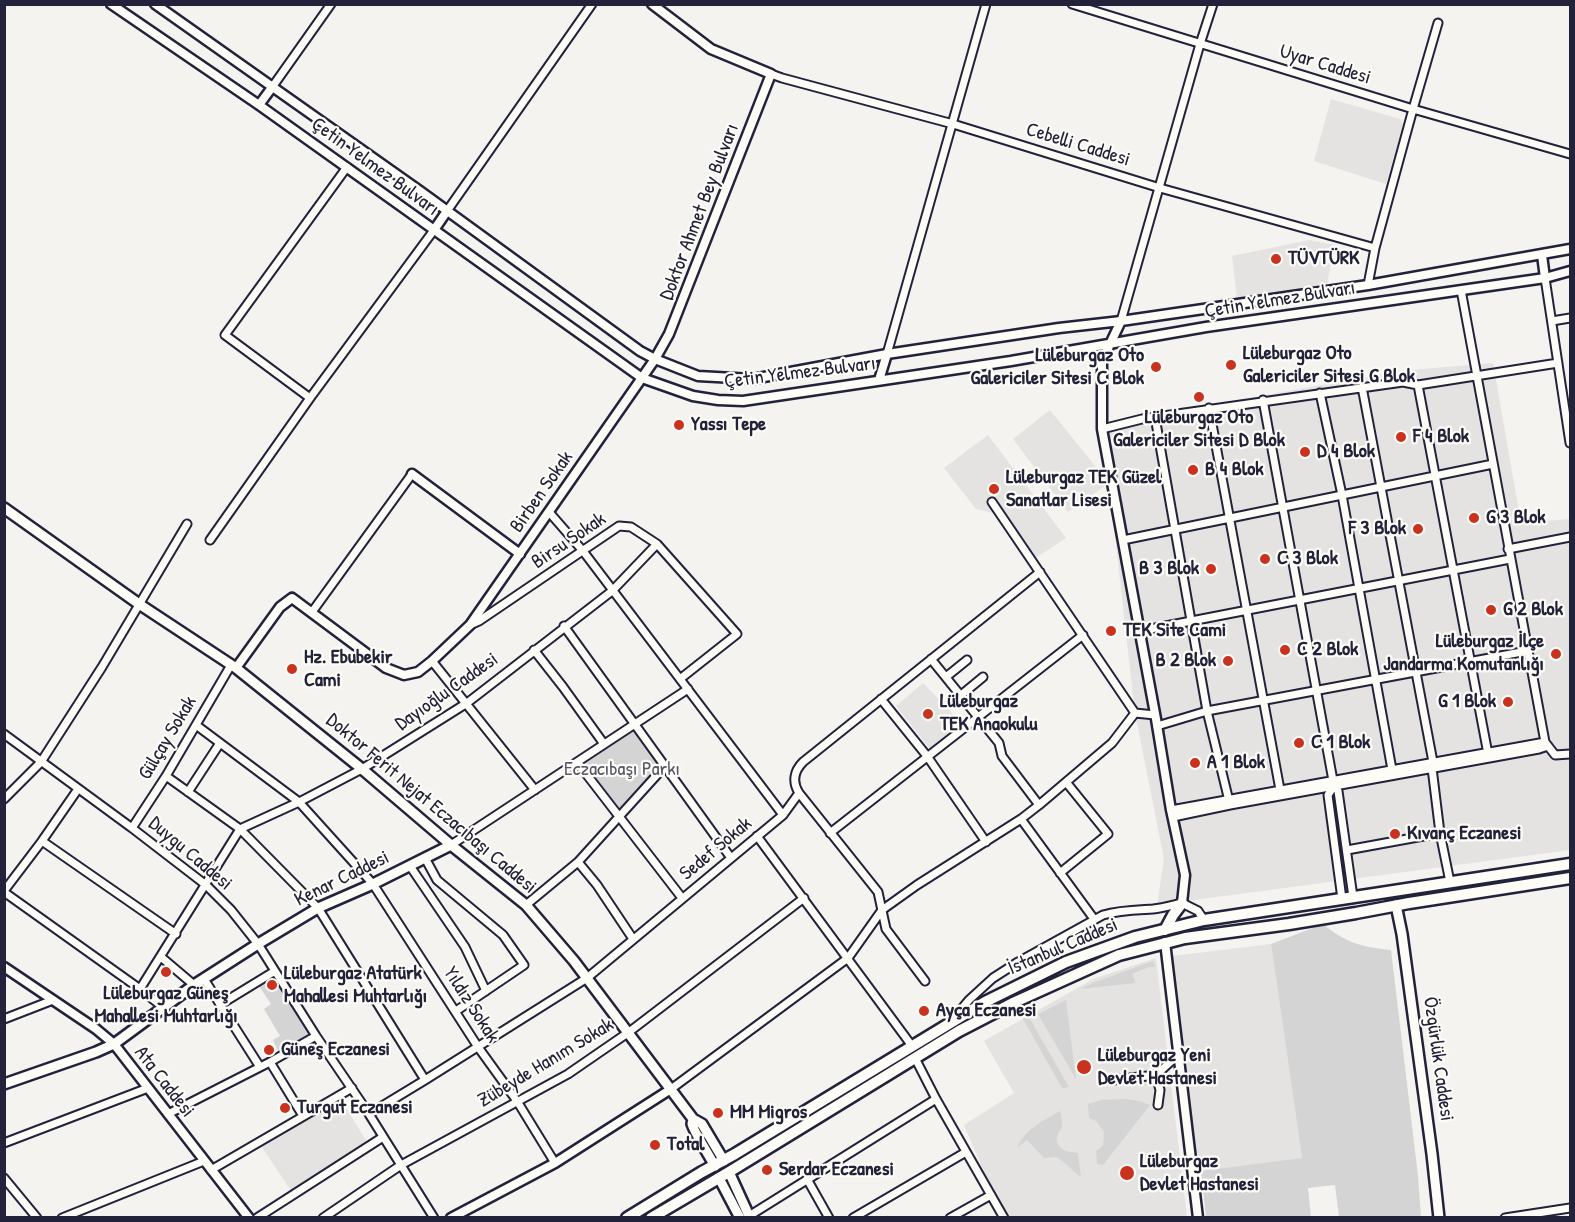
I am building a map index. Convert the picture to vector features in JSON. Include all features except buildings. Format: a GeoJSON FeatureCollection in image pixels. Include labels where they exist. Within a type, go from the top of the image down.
{"type":"FeatureCollection","features":[{"type":"Feature","properties":{"kind":"highway","name":"İstanbul Caddesi"},"geometry":{"type":"LineString","coordinates":[[627,1218],[985,1002],[1066,962],[1135,937],[1204,920],[1570,864]]}},
{"type":"Feature","properties":{"kind":"highway","name":"İstanbul Caddesi"},"geometry":{"type":"LineString","coordinates":[[651,1218],[959,1030],[1119,955],[1185,938],[1356,914],[1396,905],[1570,878]]}},
{"type":"Feature","properties":{"kind":"highway"},"geometry":{"type":"LineString","coordinates":[[1347,898],[1356,914]]}},
{"type":"Feature","properties":{"kind":"highway"},"geometry":{"type":"LineString","coordinates":[[1344,915],[1347,898]]}},
{"type":"Feature","properties":{"kind":"highway"},"geometry":{"type":"LineString","coordinates":[[1165,942],[1165,928],[1182,903]]}},
{"type":"Feature","properties":{"kind":"highway"},"geometry":{"type":"LineString","coordinates":[[720,1163],[729,1172]]}},
{"type":"Feature","properties":{"kind":"highway"},"geometry":{"type":"LineString","coordinates":[[719,1178],[720,1163]]}},
{"type":"Feature","properties":{"kind":"main road","name":"Doktor Ferit Nejat Eczacıbaşı Caddesi"},"geometry":{"type":"LineString","coordinates":[[4,508],[234,667],[362,769],[526,905],[629,1032],[693,1119],[693,1129],[709,1153],[720,1163]]}},
{"type":"Feature","properties":{"kind":"main road","name":"Kenar Caddesi"},"geometry":{"type":"LineString","coordinates":[[4,1084],[96,1053],[114,1044],[194,985],[318,908],[373,884],[451,845]]}},
{"type":"Feature","properties":{"kind":"main road","name":"Özgürlük Caddesi"},"geometry":{"type":"LineString","coordinates":[[1396,905],[1406,958],[1439,1218]]}},
{"type":"Feature","properties":{"kind":"main road"},"geometry":{"type":"LineString","coordinates":[[729,1172],[747,1217]]}},
{"type":"Feature","properties":{"kind":"main road"},"geometry":{"type":"LineString","coordinates":[[719,1178],[747,1217]]}},
{"type":"Feature","properties":{"kind":"street","name":"Çetin Yelmez Bulvarı"},"geometry":{"type":"LineString","coordinates":[[111,4],[259,105],[642,378],[693,396],[743,401],[1011,361],[1110,343],[1368,303],[1545,278],[1570,271]]}},
{"type":"Feature","properties":{"kind":"street","name":"Çetin Yelmez Bulvarı"},"geometry":{"type":"LineString","coordinates":[[155,4],[273,86],[607,328],[655,359],[698,376],[753,379],[887,354],[1368,285],[1570,249]]}},
{"type":"Feature","properties":{"kind":"street"},"geometry":{"type":"LineString","coordinates":[[259,105],[331,4]]}},
{"type":"Feature","properties":{"kind":"street"},"geometry":{"type":"LineString","coordinates":[[210,540],[310,398],[434,230],[592,4]]}},
{"type":"Feature","properties":{"kind":"street"},"geometry":{"type":"LineString","coordinates":[[651,4],[711,49],[771,74]]}},
{"type":"Feature","properties":{"kind":"street"},"geometry":{"type":"LineString","coordinates":[[879,380],[986,4]]}},
{"type":"Feature","properties":{"kind":"street","name":"Uyar Caddesi"},"geometry":{"type":"LineString","coordinates":[[1072,4],[1413,109],[1570,154]]}},
{"type":"Feature","properties":{"kind":"street"},"geometry":{"type":"LineString","coordinates":[[1182,903],[1185,874],[1102,429],[1102,361],[1121,321],[1213,4]]}},
{"type":"Feature","properties":{"kind":"street"},"geometry":{"type":"LineString","coordinates":[[1368,303],[1368,285],[1376,248],[1438,23]]}},
{"type":"Feature","properties":{"kind":"street","name":"Cebelli Caddesi"},"geometry":{"type":"LineString","coordinates":[[771,74],[953,124],[1160,188],[1376,248]]}},
{"type":"Feature","properties":{"kind":"street","name":"Doktor Ahmet Bey Bulvarı"},"geometry":{"type":"LineString","coordinates":[[642,378],[669,334],[771,74]]}},
{"type":"Feature","properties":{"kind":"street"},"geometry":{"type":"LineString","coordinates":[[310,398],[225,335],[346,167]]}},
{"type":"Feature","properties":{"kind":"street"},"geometry":{"type":"LineString","coordinates":[[1542,255],[1570,443]]}},
{"type":"Feature","properties":{"kind":"street"},"geometry":{"type":"LineString","coordinates":[[1461,290],[1546,744],[1555,756],[1570,754]]}},
{"type":"Feature","properties":{"kind":"street"},"geometry":{"type":"LineString","coordinates":[[1552,321],[1570,318]]}},
{"type":"Feature","properties":{"kind":"street"},"geometry":{"type":"LineString","coordinates":[[1102,429],[1155,417],[1263,400],[1403,382],[1418,386],[1558,363]]}},
{"type":"Feature","properties":{"kind":"street","name":"Birben Sokak"},"geometry":{"type":"LineString","coordinates":[[470,625],[642,378]]}},
{"type":"Feature","properties":{"kind":"street"},"geometry":{"type":"LineString","coordinates":[[1418,386],[1488,755]]}},
{"type":"Feature","properties":{"kind":"street"},"geometry":{"type":"LineString","coordinates":[[1362,387],[1432,765],[1440,833],[1450,882]]}},
{"type":"Feature","properties":{"kind":"street"},"geometry":{"type":"LineString","coordinates":[[1320,393],[1342,495],[1393,772]]}},
{"type":"Feature","properties":{"kind":"street"},"geometry":{"type":"LineString","coordinates":[[1263,400],[1333,783],[1338,791],[1347,850],[1347,898]]}},
{"type":"Feature","properties":{"kind":"street"},"geometry":{"type":"LineString","coordinates":[[1209,408],[1280,793]]}},
{"type":"Feature","properties":{"kind":"street"},"geometry":{"type":"LineString","coordinates":[[1155,417],[1208,711],[1229,802]]}},
{"type":"Feature","properties":{"kind":"street"},"geometry":{"type":"LineString","coordinates":[[1123,540],[1493,464]]}},
{"type":"Feature","properties":{"kind":"street"},"geometry":{"type":"LineString","coordinates":[[312,612],[412,474],[520,554]]}},
{"type":"Feature","properties":{"kind":"street"},"geometry":{"type":"LineString","coordinates":[[992,502],[1135,712],[1155,715]]}},
{"type":"Feature","properties":{"kind":"street"},"geometry":{"type":"LineString","coordinates":[[549,512],[583,551],[783,815]]}},
{"type":"Feature","properties":{"kind":"street"},"geometry":{"type":"LineString","coordinates":[[4,799],[41,762],[102,667],[187,524]]}},
{"type":"Feature","properties":{"kind":"street","name":"Birsu Sokak"},"geometry":{"type":"LineString","coordinates":[[312,612],[386,668],[404,675],[418,672],[470,625],[619,526],[631,527],[657,544],[737,634],[680,680]]}},
{"type":"Feature","properties":{"kind":"street"},"geometry":{"type":"LineString","coordinates":[[1508,549],[1570,537]]}},
{"type":"Feature","properties":{"kind":"street","name":"Dayıoğlu Caddesi"},"geometry":{"type":"LineString","coordinates":[[240,829],[299,802],[362,769],[466,703],[612,591],[657,544]]}},
{"type":"Feature","properties":{"kind":"street"},"geometry":{"type":"LineString","coordinates":[[1140,631],[1510,559]]}},
{"type":"Feature","properties":{"kind":"street"},"geometry":{"type":"LineString","coordinates":[[926,981],[886,928],[878,892],[799,793],[795,785],[795,776],[802,762],[1040,572]]}},
{"type":"Feature","properties":{"kind":"street","name":"Gülçay Sokak"},"geometry":{"type":"LineString","coordinates":[[132,828],[234,667],[280,607],[292,598],[312,612]]}},
{"type":"Feature","properties":{"kind":"street"},"geometry":{"type":"LineString","coordinates":[[564,626],[730,858]]}},
{"type":"Feature","properties":{"kind":"street"},"geometry":{"type":"LineString","coordinates":[[830,833],[1083,635]]}},
{"type":"Feature","properties":{"kind":"street"},"geometry":{"type":"LineString","coordinates":[[534,650],[604,744]]}},
{"type":"Feature","properties":{"kind":"street"},"geometry":{"type":"LineString","coordinates":[[1157,726],[1208,711],[1527,651]]}},
{"type":"Feature","properties":{"kind":"street"},"geometry":{"type":"LineString","coordinates":[[932,659],[999,743],[1002,756],[1039,805]]}},
{"type":"Feature","properties":{"kind":"street"},"geometry":{"type":"LineString","coordinates":[[946,677],[967,660]]}},
{"type":"Feature","properties":{"kind":"street"},"geometry":{"type":"LineString","coordinates":[[432,661],[536,790]]}},
{"type":"Feature","properties":{"kind":"street"},"geometry":{"type":"LineString","coordinates":[[960,696],[983,677]]}},
{"type":"Feature","properties":{"kind":"street","name":"Kenar Caddesi"},"geometry":{"type":"LineString","coordinates":[[451,845],[688,689]]}},
{"type":"Feature","properties":{"kind":"street"},"geometry":{"type":"LineString","coordinates":[[881,699],[927,756],[986,842]]}},
{"type":"Feature","properties":{"kind":"street"},"geometry":{"type":"LineString","coordinates":[[452,1218],[555,1163],[671,1089],[848,958],[882,910],[1039,805],[1112,743],[1135,712]]}},
{"type":"Feature","properties":{"kind":"street","name":"Yıldız Sokak"},"geometry":{"type":"LineString","coordinates":[[196,725],[299,802],[373,884],[478,1047],[517,1101],[555,1163]]}},
{"type":"Feature","properties":{"kind":"street","name":"Duygu Caddesi"},"geometry":{"type":"LineString","coordinates":[[4,734],[206,885],[231,910],[258,944],[434,1218]]}},
{"type":"Feature","properties":{"kind":"street"},"geometry":{"type":"LineString","coordinates":[[188,792],[220,743]]}},
{"type":"Feature","properties":{"kind":"street"},"geometry":{"type":"LineString","coordinates":[[1172,813],[1546,744]]}},
{"type":"Feature","properties":{"kind":"street"},"geometry":{"type":"LineString","coordinates":[[578,762],[682,898]]}},
{"type":"Feature","properties":{"kind":"street"},"geometry":{"type":"LineString","coordinates":[[526,905],[578,862],[665,766]]}},
{"type":"Feature","properties":{"kind":"street"},"geometry":{"type":"LineString","coordinates":[[165,776],[240,829],[318,908],[425,1080]]}},
{"type":"Feature","properties":{"kind":"street"},"geometry":{"type":"LineString","coordinates":[[1060,873],[1108,834],[1066,783]]}},
{"type":"Feature","properties":{"kind":"street"},"geometry":{"type":"LineString","coordinates":[[1333,783],[1328,795],[1347,898]]}},
{"type":"Feature","properties":{"kind":"street"},"geometry":{"type":"LineString","coordinates":[[78,789],[4,892],[164,1008]]}},
{"type":"Feature","properties":{"kind":"street","name":"Sedef Sokak"},"geometry":{"type":"LineString","coordinates":[[369,1114],[587,978],[783,815],[799,793]]}},
{"type":"Feature","properties":{"kind":"street"},"geometry":{"type":"LineString","coordinates":[[1021,819],[1094,919]]}},
{"type":"Feature","properties":{"kind":"street"},"geometry":{"type":"LineString","coordinates":[[140,989],[240,829]]}},
{"type":"Feature","properties":{"kind":"street"},"geometry":{"type":"LineString","coordinates":[[1347,850],[1440,833]]}},
{"type":"Feature","properties":{"kind":"street"},"geometry":{"type":"LineString","coordinates":[[757,836],[912,1046]]}},
{"type":"Feature","properties":{"kind":"street"},"geometry":{"type":"LineString","coordinates":[[42,841],[176,934]]}},
{"type":"Feature","properties":{"kind":"street"},"geometry":{"type":"LineString","coordinates":[[425,858],[437,880],[503,935],[524,965],[456,1011]]}},
{"type":"Feature","properties":{"kind":"street"},"geometry":{"type":"LineString","coordinates":[[578,862],[597,885],[633,939]]}},
{"type":"Feature","properties":{"kind":"street"},"geometry":{"type":"LineString","coordinates":[[410,866],[465,947],[486,991]]}},
{"type":"Feature","properties":{"kind":"street","name":"Zübeyde Hanım Sokak"},"geometry":{"type":"LineString","coordinates":[[323,1218],[401,1166],[568,1074],[629,1032],[804,898]]}},
{"type":"Feature","properties":{"kind":"street"},"geometry":{"type":"LineString","coordinates":[[950,1023],[969,1000],[993,978],[1094,919],[1114,912],[1159,908],[1182,903],[1198,911],[1204,920]]}},
{"type":"Feature","properties":{"kind":"street"},"geometry":{"type":"LineString","coordinates":[[1165,942],[1198,1218]]}},
{"type":"Feature","properties":{"kind":"street"},"geometry":{"type":"LineString","coordinates":[[161,957],[194,985]]}},
{"type":"Feature","properties":{"kind":"street","name":"Ata Caddesi"},"geometry":{"type":"LineString","coordinates":[[4,967],[96,1029],[114,1044],[249,1218]]}},
{"type":"Feature","properties":{"kind":"street"},"geometry":{"type":"LineString","coordinates":[[221,1004],[275,971]]}},
{"type":"Feature","properties":{"kind":"street"},"geometry":{"type":"LineString","coordinates":[[204,979],[260,1067]]}},
{"type":"Feature","properties":{"kind":"street"},"geometry":{"type":"LineString","coordinates":[[4,1019],[53,1000]]}},
{"type":"Feature","properties":{"kind":"street"},"geometry":{"type":"LineString","coordinates":[[168,1114],[316,1036]]}},
{"type":"Feature","properties":{"kind":"street"},"geometry":{"type":"LineString","coordinates":[[1113,1080],[1156,1075],[1178,1054]]}},
{"type":"Feature","properties":{"kind":"street"},"geometry":{"type":"LineString","coordinates":[[915,1058],[1004,1218]]}},
{"type":"Feature","properties":{"kind":"street"},"geometry":{"type":"LineString","coordinates":[[270,1062],[303,1116]]}},
{"type":"Feature","properties":{"kind":"street"},"geometry":{"type":"LineString","coordinates":[[1156,1075],[1160,1090],[1158,1105]]}},
{"type":"Feature","properties":{"kind":"street"},"geometry":{"type":"LineString","coordinates":[[4,1143],[148,1088]]}},
{"type":"Feature","properties":{"kind":"street"},"geometry":{"type":"LineString","coordinates":[[211,1170],[352,1088]]}},
{"type":"Feature","properties":{"kind":"street"},"geometry":{"type":"LineString","coordinates":[[747,1217],[936,1099]]}},
{"type":"Feature","properties":{"kind":"street"},"geometry":{"type":"LineString","coordinates":[[257,1218],[383,1137]]}},
{"type":"Feature","properties":{"kind":"street"},"geometry":{"type":"LineString","coordinates":[[853,1218],[966,1152]]}},
{"type":"Feature","properties":{"kind":"street"},"geometry":{"type":"LineString","coordinates":[[62,1218],[204,1161]]}},
{"type":"Feature","properties":{"kind":"street"},"geometry":{"type":"LineString","coordinates":[[4,1178],[37,1218]]}},
{"type":"Feature","properties":{"kind":"street"},"geometry":{"type":"LineString","coordinates":[[807,1179],[829,1218]]}},
{"type":"Feature","properties":{"kind":"street"},"geometry":{"type":"LineString","coordinates":[[951,1218],[991,1195]]}},
{"type":"Feature","properties":{"kind":"street"},"geometry":{"type":"LineString","coordinates":[[1505,1218],[1559,1214],[1570,1208]]}},
{"type":"Feature","properties":{"kind":"shaded area"},"geometry":{"type":"Polygon","coordinates":[[[1331,99],[1400,119],[1403,124],[1386,184],[1314,161],[1331,99]]]}},
{"type":"Feature","properties":{"kind":"shaded area"},"geometry":{"type":"Polygon","coordinates":[[[1309,240],[1335,245],[1326,288],[1237,299],[1232,256],[1309,240]]]}},
{"type":"Feature","properties":{"kind":"shaded area"},"geometry":{"type":"Polygon","coordinates":[[[1493,363],[1521,523],[1570,519],[1570,850],[1157,905],[1164,859],[1135,713],[1109,483],[1068,512],[1013,439],[1050,410],[1108,482],[1100,425],[1399,371],[1493,363]]]}},
{"type":"Feature","properties":{"kind":"shaded area","name":"Lüleburgaz TEK Güzel Sanatlar Lisesi"},"geometry":{"type":"Polygon","coordinates":[[[988,435],[1066,538],[1029,562],[1001,515],[976,509],[944,468],[988,435]]]}},
{"type":"Feature","properties":{"kind":"shaded area","name":"Lüleburgaz TEK Anaokulu"},"geometry":{"type":"Polygon","coordinates":[[[923,683],[961,722],[930,749],[896,706],[923,683]]]}},
{"type":"Feature","properties":{"kind":"shaded area"},"geometry":{"type":"Polygon","coordinates":[[[1271,944],[1302,1158],[1197,1180],[1172,956],[1271,944]]]}},
{"type":"Feature","properties":{"kind":"shaded area","name":"Lüleburgaz Yeni Devlet Hastanesi"},"geometry":{"type":"Polygon","coordinates":[[[1156,958],[1187,1217],[1009,1217],[991,1188],[964,1125],[1014,1093],[984,1041],[1093,979],[1156,958]]]}},
{"type":"Feature","properties":{"kind":"shaded area"},"geometry":{"type":"Polygon","coordinates":[[[341,1100],[367,1142],[292,1192],[261,1146],[341,1100]]]}},
{"type":"Feature","properties":{"kind":"green space","name":"Eczacıbaşı Parkı"},"geometry":{"type":"Polygon","coordinates":[[[635,727],[661,766],[619,812],[583,763],[635,727]]]}},
{"type":"Feature","properties":{"kind":"green space"},"geometry":{"type":"Polygon","coordinates":[[[1323,924],[1339,936],[1354,943],[1391,950],[1421,1217],[1339,1217],[1335,1185],[1308,1188],[1311,1217],[1206,1217],[1201,1171],[1302,1158],[1271,944],[1323,924]]]}},
{"type":"Feature","properties":{"kind":"green space"},"geometry":{"type":"Polygon","coordinates":[[[1153,961],[1155,967],[1132,974],[1136,983],[1080,989],[1095,982],[1153,961]]]}},
{"type":"Feature","properties":{"kind":"green space"},"geometry":{"type":"Polygon","coordinates":[[[275,976],[313,1036],[278,1051],[273,1040],[280,1036],[264,1009],[271,1004],[259,986],[275,976]]]}},
{"type":"Feature","properties":{"kind":"green space"},"geometry":{"type":"Polygon","coordinates":[[[1066,1000],[1076,1079],[1038,1014],[1066,1000]]]}},
{"type":"Feature","properties":{"kind":"green space"},"geometry":{"type":"Polygon","coordinates":[[[1019,1007],[1023,1007],[1069,1087],[1062,1088],[1018,1010],[1019,1007]]]}},
{"type":"Feature","properties":{"kind":"green space"},"geometry":{"type":"Polygon","coordinates":[[[1126,1099],[1150,1105],[1103,1165],[1097,1164],[1096,1151],[1103,1146],[1104,1132],[1096,1121],[1089,1118],[1088,1104],[1101,1100],[1126,1099]]]}},
{"type":"Feature","properties":{"kind":"green space"},"geometry":{"type":"Polygon","coordinates":[[[1060,1111],[1062,1124],[1057,1141],[1066,1151],[1078,1153],[1081,1177],[1056,1157],[1044,1158],[1027,1140],[1017,1148],[1020,1141],[1030,1131],[1060,1111]]]}},
{"type":"Feature","properties":{"kind":"place","name":"TÜVTÜRK"},"geometry":{"type":"Point","coordinates":[1276,259]}},
{"type":"Feature","properties":{"kind":"place","name":"Lüleburgaz Oto Galericiler Sitesi G Blok"},"geometry":{"type":"Point","coordinates":[1231,365]}},
{"type":"Feature","properties":{"kind":"place","name":"Lüleburgaz Oto Galericiler Sitesi C Blok"},"geometry":{"type":"Point","coordinates":[1156,367]}},
{"type":"Feature","properties":{"kind":"place","name":"Lüleburgaz Oto Galericiler Sitesi D Blok"},"geometry":{"type":"Point","coordinates":[1199,397]}},
{"type":"Feature","properties":{"kind":"place","name":"Yassı Tepe"},"geometry":{"type":"Point","coordinates":[679,425]}},
{"type":"Feature","properties":{"kind":"place","name":"F 4 Blok"},"geometry":{"type":"Point","coordinates":[1401,437]}},
{"type":"Feature","properties":{"kind":"place","name":"D 4 Blok"},"geometry":{"type":"Point","coordinates":[1305,452]}},
{"type":"Feature","properties":{"kind":"place","name":"B 4 Blok"},"geometry":{"type":"Point","coordinates":[1193,470]}},
{"type":"Feature","properties":{"kind":"place","name":"Lüleburgaz TEK Güzel Sanatlar Lisesi"},"geometry":{"type":"Point","coordinates":[994,489]}},
{"type":"Feature","properties":{"kind":"place","name":"G 3 Blok"},"geometry":{"type":"Point","coordinates":[1474,518]}},
{"type":"Feature","properties":{"kind":"place","name":"F 3 Blok"},"geometry":{"type":"Point","coordinates":[1418,529]}},
{"type":"Feature","properties":{"kind":"place","name":"C 3 Blok"},"geometry":{"type":"Point","coordinates":[1265,559]}},
{"type":"Feature","properties":{"kind":"place","name":"B 3 Blok"},"geometry":{"type":"Point","coordinates":[1211,569]}},
{"type":"Feature","properties":{"kind":"place","name":"G 2 Blok"},"geometry":{"type":"Point","coordinates":[1491,610]}},
{"type":"Feature","properties":{"kind":"place","name":"TEK Site Cami"},"geometry":{"type":"Point","coordinates":[1111,631]}},
{"type":"Feature","properties":{"kind":"place","name":"C 2 Blok"},"geometry":{"type":"Point","coordinates":[1285,650]}},
{"type":"Feature","properties":{"kind":"place","name":"Lüleburgaz İlçe Jandarma Komutanlığı"},"geometry":{"type":"Point","coordinates":[1556,654]}},
{"type":"Feature","properties":{"kind":"place","name":"B 2 Blok"},"geometry":{"type":"Point","coordinates":[1228,661]}},
{"type":"Feature","properties":{"kind":"place","name":"Hz. Ebubekir Cami"},"geometry":{"type":"Point","coordinates":[292,669]}},
{"type":"Feature","properties":{"kind":"place","name":"G 1 Blok"},"geometry":{"type":"Point","coordinates":[1508,702]}},
{"type":"Feature","properties":{"kind":"place","name":"Lüleburgaz TEK Anaokulu"},"geometry":{"type":"Point","coordinates":[928,714]}},
{"type":"Feature","properties":{"kind":"place","name":"C 1 Blok"},"geometry":{"type":"Point","coordinates":[1299,743]}},
{"type":"Feature","properties":{"kind":"place","name":"A 1 Blok"},"geometry":{"type":"Point","coordinates":[1195,763]}},
{"type":"Feature","properties":{"kind":"place","name":"Kıvanç Eczanesi"},"geometry":{"type":"Point","coordinates":[1395,834]}},
{"type":"Feature","properties":{"kind":"place","name":"Lüleburgaz Güneş Mahallesi Muhtarlığı"},"geometry":{"type":"Point","coordinates":[166,972]}},
{"type":"Feature","properties":{"kind":"place","name":"Lüleburgaz Atatürk Mahallesi Muhtarlığı"},"geometry":{"type":"Point","coordinates":[272,985]}},
{"type":"Feature","properties":{"kind":"place","name":"Ayça Eczanesi"},"geometry":{"type":"Point","coordinates":[924,1011]}},
{"type":"Feature","properties":{"kind":"place","name":"Güneş Eczanesi"},"geometry":{"type":"Point","coordinates":[269,1050]}},
{"type":"Feature","properties":{"kind":"place","name":"Lüleburgaz Yeni Devlet Hastanesi"},"geometry":{"type":"Point","coordinates":[1084,1067]}},
{"type":"Feature","properties":{"kind":"place","name":"Turgut Eczanesi"},"geometry":{"type":"Point","coordinates":[285,1108]}},
{"type":"Feature","properties":{"kind":"place","name":"MM Migros"},"geometry":{"type":"Point","coordinates":[718,1113]}},
{"type":"Feature","properties":{"kind":"place","name":"Total"},"geometry":{"type":"Point","coordinates":[655,1145]}},
{"type":"Feature","properties":{"kind":"place","name":"Serdar Eczanesi"},"geometry":{"type":"Point","coordinates":[767,1170]}},
{"type":"Feature","properties":{"kind":"place","name":"Lüleburgaz Devlet Hastanesi"},"geometry":{"type":"Point","coordinates":[1127,1173]}}]}
